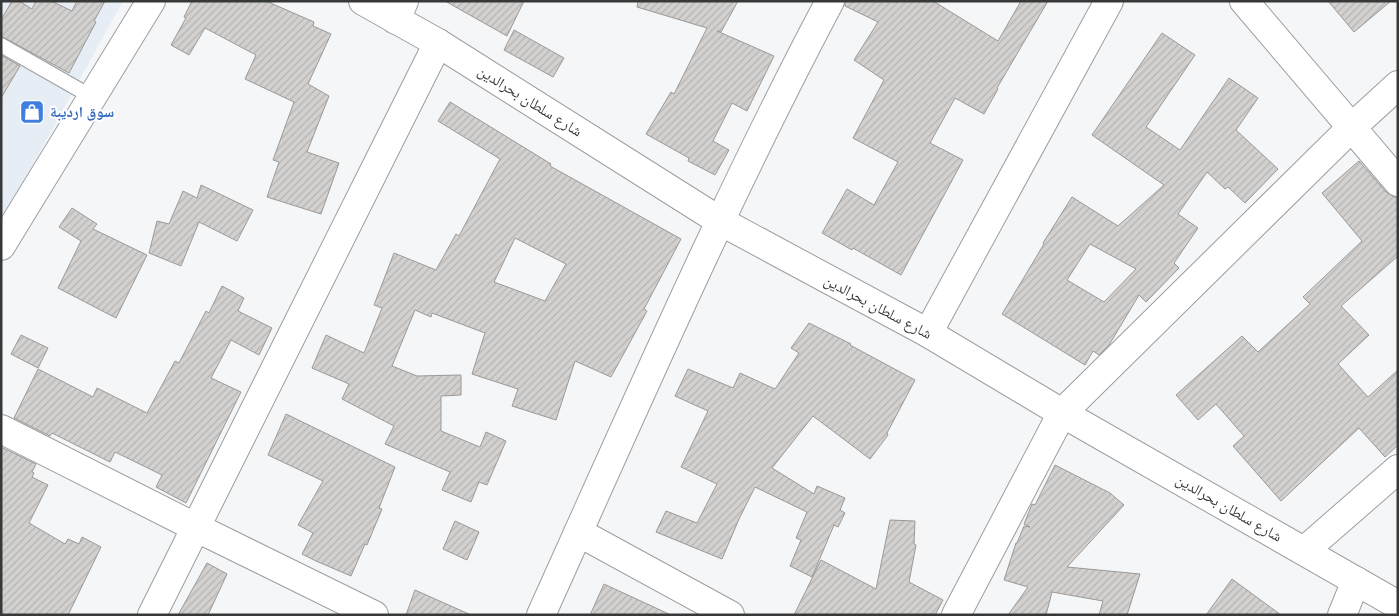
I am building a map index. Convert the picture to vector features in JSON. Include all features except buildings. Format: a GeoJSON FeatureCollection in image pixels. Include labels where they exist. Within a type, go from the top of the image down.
{"type":"FeatureCollection","features":[{"type":"Feature","properties":{"kind":"street"},"geometry":{"type":"LineString","coordinates":[[1,246],[150,1]]}},
{"type":"Feature","properties":{"kind":"street","name":"شارع سلطان بحرالدين"},"geometry":{"type":"LineString","coordinates":[[363,1],[400,11],[438,43],[720,221],[928,333],[1062,413],[1398,605]]}},
{"type":"Feature","properties":{"kind":"street"},"geometry":{"type":"LineString","coordinates":[[541,615],[720,221],[830,1]]}},
{"type":"Feature","properties":{"kind":"street"},"geometry":{"type":"LineString","coordinates":[[928,333],[1108,1]]}},
{"type":"Feature","properties":{"kind":"street"},"geometry":{"type":"LineString","coordinates":[[1244,1],[1398,182]]}},
{"type":"Feature","properties":{"kind":"street"},"geometry":{"type":"LineString","coordinates":[[152,615],[438,43]]}},
{"type":"Feature","properties":{"kind":"street"},"geometry":{"type":"LineString","coordinates":[[956,615],[1062,413],[1351,128],[1398,85]]}},
{"type":"Feature","properties":{"kind":"street"},"geometry":{"type":"LineString","coordinates":[[1,429],[374,615]]}},
{"type":"Feature","properties":{"kind":"street"},"geometry":{"type":"LineString","coordinates":[[1304,551],[1398,469]]}},
{"type":"Feature","properties":{"kind":"street"},"geometry":{"type":"LineString","coordinates":[[578,532],[730,615]]}},
{"type":"Feature","properties":{"kind":"street"},"geometry":{"type":"LineString","coordinates":[[1342,615],[1356,581]]}},
{"type":"Feature","properties":{"kind":"lane"},"geometry":{"type":"LineString","coordinates":[[1,45],[92,97]]}},
{"type":"Feature","properties":{"kind":"shaded area","name":"سوق ارديبة"},"geometry":{"type":"Polygon","coordinates":[[[1,1],[123,1],[1,222],[1,1]]]}},
{"type":"Feature","properties":{"kind":"place","name":"سوق ارديبة"},"geometry":{"type":"Point","coordinates":[32,112]}}]}
